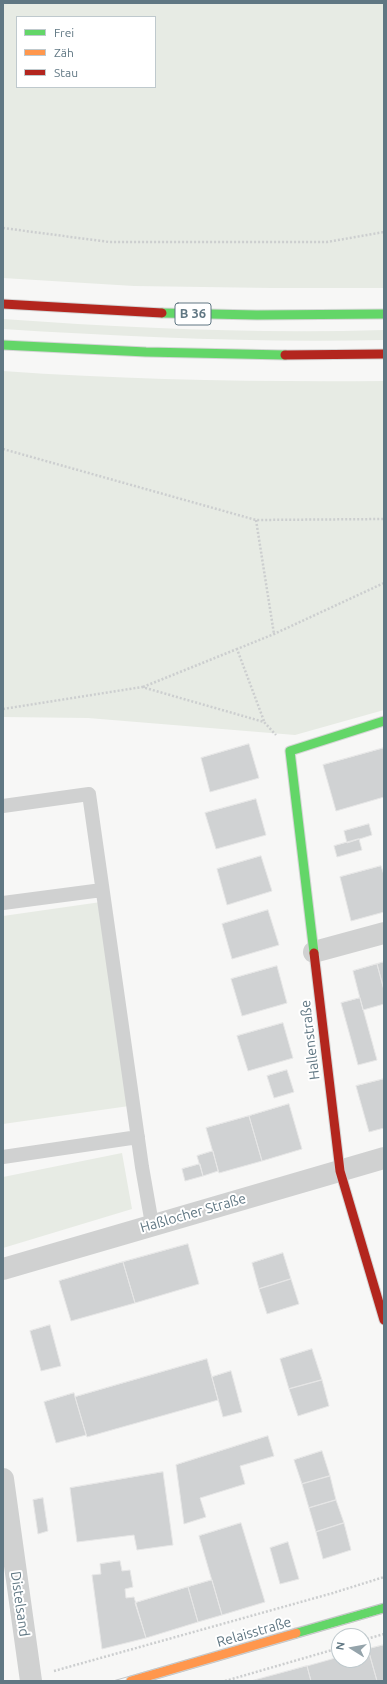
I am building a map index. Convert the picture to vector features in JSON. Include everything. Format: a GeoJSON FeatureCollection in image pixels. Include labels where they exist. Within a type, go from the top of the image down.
{"type":"FeatureCollection","features":[{"type":"Feature","properties":{"kind":"main road","name":"B 36"},"geometry":{"type":"LineString","coordinates":[[3,304],[109,311],[192,314],[384,314]]}},
{"type":"Feature","properties":{"kind":"main road"},"geometry":{"type":"LineString","coordinates":[[3,345],[121,351],[226,354],[384,354]]}},
{"type":"Feature","properties":{"kind":"main road"},"geometry":{"type":"LineString","coordinates":[[290,751],[384,721]]}},
{"type":"Feature","properties":{"kind":"main road","name":"Hallenstraße"},"geometry":{"type":"LineString","coordinates":[[290,751],[340,1171],[384,1320]]}},
{"type":"Feature","properties":{"kind":"main road","name":"Relaisstraße"},"geometry":{"type":"LineString","coordinates":[[131,1681],[384,1608]]}},
{"type":"Feature","properties":{"kind":"street"},"geometry":{"type":"LineString","coordinates":[[314,952],[384,933]]}},
{"type":"Feature","properties":{"kind":"street","name":"Haßlocher Straße"},"geometry":{"type":"LineString","coordinates":[[3,1269],[152,1224],[384,1158]]}},
{"type":"Feature","properties":{"kind":"street","name":"Distelsand"},"geometry":{"type":"LineString","coordinates":[[3,1479],[31,1679]]}},
{"type":"Feature","properties":{"kind":"lane"},"geometry":{"type":"LineString","coordinates":[[3,806],[89,794],[138,1137],[152,1224]]}},
{"type":"Feature","properties":{"kind":"lane"},"geometry":{"type":"LineString","coordinates":[[3,904],[102,890]]}},
{"type":"Feature","properties":{"kind":"lane"},"geometry":{"type":"LineString","coordinates":[[3,1157],[138,1137]]}},
{"type":"Feature","properties":{"kind":"path"},"geometry":{"type":"LineString","coordinates":[[3,228],[109,242],[327,242],[384,232]]}},
{"type":"Feature","properties":{"kind":"path"},"geometry":{"type":"LineString","coordinates":[[3,449],[256,520],[384,519]]}},
{"type":"Feature","properties":{"kind":"path"},"geometry":{"type":"LineString","coordinates":[[256,520],[274,634]]}},
{"type":"Feature","properties":{"kind":"path"},"geometry":{"type":"LineString","coordinates":[[3,709],[142,687],[274,634],[384,583]]}},
{"type":"Feature","properties":{"kind":"path"},"geometry":{"type":"LineString","coordinates":[[237,649],[264,722],[290,751]]}},
{"type":"Feature","properties":{"kind":"path"},"geometry":{"type":"LineString","coordinates":[[142,687],[264,722]]}},
{"type":"Feature","properties":{"kind":"path"},"geometry":{"type":"LineString","coordinates":[[31,1679],[326,1596],[384,1578]]}},
{"type":"Feature","properties":{"kind":"path"},"geometry":{"type":"LineString","coordinates":[[371,1638],[384,1634]]}},
{"type":"Feature","properties":{"kind":"path"},"geometry":{"type":"LineString","coordinates":[[225,1681],[331,1650]]}},
{"type":"Feature","properties":{"kind":"shaded area"},"geometry":{"type":"Polygon","coordinates":[[[3,3],[384,3],[384,288],[134,286],[3,278],[3,3]]]}},
{"type":"Feature","properties":{"kind":"shaded area"},"geometry":{"type":"Polygon","coordinates":[[[3,319],[98,325],[241,331],[384,330],[384,340],[241,340],[51,332],[3,329],[3,319]]]}},
{"type":"Feature","properties":{"kind":"shaded area"},"geometry":{"type":"Polygon","coordinates":[[[3,371],[194,380],[384,381],[384,710],[295,735],[88,718],[3,717],[3,371]]]}},
{"type":"Feature","properties":{"kind":"shaded area"},"geometry":{"type":"Polygon","coordinates":[[[101,902],[129,1106],[3,1124],[3,916],[101,902]]]}},
{"type":"Feature","properties":{"kind":"shaded area"},"geometry":{"type":"Polygon","coordinates":[[[122,1153],[132,1209],[3,1248],[3,1177],[122,1153]]]}},
{"type":"Feature","properties":{"kind":"building"},"geometry":{"type":"Polygon","coordinates":[[[249,744],[259,778],[210,792],[201,758],[249,744]]]}},
{"type":"Feature","properties":{"kind":"building"},"geometry":{"type":"Polygon","coordinates":[[[384,748],[384,797],[336,811],[323,765],[384,748]]]}},
{"type":"Feature","properties":{"kind":"building"},"geometry":{"type":"Polygon","coordinates":[[[256,799],[266,835],[216,849],[205,813],[256,799]]]}},
{"type":"Feature","properties":{"kind":"building"},"geometry":{"type":"Polygon","coordinates":[[[369,824],[372,835],[347,843],[344,831],[369,824]]]}},
{"type":"Feature","properties":{"kind":"building"},"geometry":{"type":"Polygon","coordinates":[[[359,839],[362,850],[337,857],[334,846],[359,839]]]}},
{"type":"Feature","properties":{"kind":"building"},"geometry":{"type":"Polygon","coordinates":[[[261,856],[272,891],[227,905],[217,869],[261,856]]]}},
{"type":"Feature","properties":{"kind":"building"},"geometry":{"type":"Polygon","coordinates":[[[381,866],[384,875],[384,912],[351,921],[340,877],[381,866]]]}},
{"type":"Feature","properties":{"kind":"building"},"geometry":{"type":"Polygon","coordinates":[[[268,910],[279,945],[232,959],[222,924],[268,910]]]}},
{"type":"Feature","properties":{"kind":"building"},"geometry":{"type":"Polygon","coordinates":[[[384,962],[384,990],[377,964],[384,962]]]}},
{"type":"Feature","properties":{"kind":"building"},"geometry":{"type":"Polygon","coordinates":[[[377,964],[384,990],[384,1004],[363,1010],[353,971],[377,964]]]}},
{"type":"Feature","properties":{"kind":"building"},"geometry":{"type":"Polygon","coordinates":[[[277,966],[287,1003],[242,1016],[231,979],[277,966]]]}},
{"type":"Feature","properties":{"kind":"building"},"geometry":{"type":"Polygon","coordinates":[[[360,998],[377,1060],[358,1065],[341,1003],[360,998]]]}},
{"type":"Feature","properties":{"kind":"building"},"geometry":{"type":"Polygon","coordinates":[[[283,1023],[293,1058],[248,1071],[237,1036],[283,1023]]]}},
{"type":"Feature","properties":{"kind":"building"},"geometry":{"type":"Polygon","coordinates":[[[287,1070],[294,1092],[274,1098],[267,1076],[287,1070]]]}},
{"type":"Feature","properties":{"kind":"building"},"geometry":{"type":"Polygon","coordinates":[[[384,1079],[384,1128],[369,1132],[356,1086],[384,1079]]]}},
{"type":"Feature","properties":{"kind":"building"},"geometry":{"type":"Polygon","coordinates":[[[289,1104],[302,1149],[262,1161],[249,1116],[289,1104]]]}},
{"type":"Feature","properties":{"kind":"building"},"geometry":{"type":"Polygon","coordinates":[[[249,1116],[262,1161],[219,1173],[206,1128],[249,1116]]]}},
{"type":"Feature","properties":{"kind":"building"},"geometry":{"type":"Polygon","coordinates":[[[213,1151],[218,1171],[203,1176],[197,1156],[213,1151]]]}},
{"type":"Feature","properties":{"kind":"building"},"geometry":{"type":"Polygon","coordinates":[[[200,1164],[203,1176],[185,1181],[182,1169],[200,1164]]]}},
{"type":"Feature","properties":{"kind":"building"},"geometry":{"type":"Polygon","coordinates":[[[188,1244],[199,1284],[135,1303],[123,1262],[188,1244]]]}},
{"type":"Feature","properties":{"kind":"building"},"geometry":{"type":"Polygon","coordinates":[[[283,1253],[291,1279],[259,1289],[252,1263],[283,1253]]]}},
{"type":"Feature","properties":{"kind":"building"},"geometry":{"type":"Polygon","coordinates":[[[123,1262],[135,1303],[71,1321],[59,1281],[123,1262]]]}},
{"type":"Feature","properties":{"kind":"building"},"geometry":{"type":"Polygon","coordinates":[[[291,1279],[299,1304],[267,1314],[259,1289],[291,1279]]]}},
{"type":"Feature","properties":{"kind":"building"},"geometry":{"type":"Polygon","coordinates":[[[50,1325],[61,1366],[41,1371],[30,1331],[50,1325]]]}},
{"type":"Feature","properties":{"kind":"building"},"geometry":{"type":"Polygon","coordinates":[[[312,1349],[322,1380],[289,1389],[280,1359],[312,1349]]]}},
{"type":"Feature","properties":{"kind":"building"},"geometry":{"type":"Polygon","coordinates":[[[207,1359],[218,1400],[87,1437],[75,1397],[207,1359]]]}},
{"type":"Feature","properties":{"kind":"building"},"geometry":{"type":"Polygon","coordinates":[[[231,1371],[242,1412],[223,1417],[212,1377],[231,1371]]]}},
{"type":"Feature","properties":{"kind":"building"},"geometry":{"type":"Polygon","coordinates":[[[322,1380],[329,1406],[298,1416],[289,1389],[322,1380]]]}},
{"type":"Feature","properties":{"kind":"building"},"geometry":{"type":"Polygon","coordinates":[[[74,1393],[86,1435],[56,1443],[44,1402],[74,1393]]]}},
{"type":"Feature","properties":{"kind":"building"},"geometry":{"type":"Polygon","coordinates":[[[268,1436],[274,1456],[240,1466],[245,1484],[200,1498],[206,1517],[184,1524],[176,1465],[268,1436]]]}},
{"type":"Feature","properties":{"kind":"building"},"geometry":{"type":"Polygon","coordinates":[[[322,1451],[330,1476],[302,1484],[294,1460],[322,1451]]]}},
{"type":"Feature","properties":{"kind":"building"},"geometry":{"type":"Polygon","coordinates":[[[163,1472],[173,1545],[137,1550],[134,1535],[77,1542],[70,1488],[163,1472]]]}},
{"type":"Feature","properties":{"kind":"building"},"geometry":{"type":"Polygon","coordinates":[[[330,1476],[336,1500],[309,1508],[302,1484],[330,1476]]]}},
{"type":"Feature","properties":{"kind":"building"},"geometry":{"type":"Polygon","coordinates":[[[43,1498],[48,1531],[38,1534],[33,1500],[43,1498]]]}},
{"type":"Feature","properties":{"kind":"building"},"geometry":{"type":"Polygon","coordinates":[[[336,1500],[344,1523],[316,1532],[309,1508],[336,1500]]]}},
{"type":"Feature","properties":{"kind":"building"},"geometry":{"type":"Polygon","coordinates":[[[241,1523],[265,1602],[222,1615],[199,1536],[241,1523]]]}},
{"type":"Feature","properties":{"kind":"building"},"geometry":{"type":"Polygon","coordinates":[[[344,1523],[351,1550],[323,1559],[316,1532],[344,1523]]]}},
{"type":"Feature","properties":{"kind":"building"},"geometry":{"type":"Polygon","coordinates":[[[288,1542],[299,1579],[280,1584],[270,1548],[288,1542]]]}},
{"type":"Feature","properties":{"kind":"building"},"geometry":{"type":"Polygon","coordinates":[[[120,1561],[122,1571],[130,1570],[133,1587],[125,1589],[126,1598],[134,1597],[146,1638],[102,1649],[92,1575],[101,1574],[100,1564],[120,1561]]]}},
{"type":"Feature","properties":{"kind":"building"},"geometry":{"type":"Polygon","coordinates":[[[212,1580],[222,1615],[198,1622],[188,1587],[212,1580]]]}},
{"type":"Feature","properties":{"kind":"building"},"geometry":{"type":"Polygon","coordinates":[[[188,1587],[198,1622],[146,1638],[135,1603],[188,1587]]]}},
{"type":"Feature","properties":{"kind":"building"},"geometry":{"type":"Polygon","coordinates":[[[384,1645],[384,1681],[377,1681],[371,1660],[371,1648],[384,1645]]]}},
{"type":"Feature","properties":{"kind":"building"},"geometry":{"type":"Polygon","coordinates":[[[331,1659],[331,1668],[371,1668],[371,1660],[377,1681],[311,1681],[307,1666],[331,1659]]]}},
{"type":"Feature","properties":{"kind":"building"},"geometry":{"type":"Polygon","coordinates":[[[307,1666],[311,1681],[251,1681],[307,1666]]]}},
{"type":"Feature","properties":{"kind":"tram line"},"geometry":{"type":"LineString","coordinates":[[113,1681],[384,1603]]}},
{"type":"Feature","properties":{"kind":"tram line"},"geometry":{"type":"LineString","coordinates":[[150,1681],[384,1613]]}},
{"type":"Feature","properties":{"kind":"traffic: fast"},"geometry":{"type":"LineString","coordinates":[[162,313],[257,315],[384,314]]}},
{"type":"Feature","properties":{"kind":"traffic: fast"},"geometry":{"type":"LineString","coordinates":[[3,345],[146,352],[285,355]]}},
{"type":"Feature","properties":{"kind":"traffic: fast"},"geometry":{"type":"LineString","coordinates":[[314,953],[290,751],[384,721]]}},
{"type":"Feature","properties":{"kind":"traffic: fast"},"geometry":{"type":"LineString","coordinates":[[296,1633],[384,1608]]}},
{"type":"Feature","properties":{"kind":"traffic: slow"},"geometry":{"type":"LineString","coordinates":[[131,1681],[296,1633]]}},
{"type":"Feature","properties":{"kind":"traffic: jam"},"geometry":{"type":"LineString","coordinates":[[3,304],[162,313]]}},
{"type":"Feature","properties":{"kind":"traffic: jam"},"geometry":{"type":"LineString","coordinates":[[285,355],[384,354]]}},
{"type":"Feature","properties":{"kind":"traffic: jam"},"geometry":{"type":"LineString","coordinates":[[314,953],[340,1171],[384,1320]]}}]}
